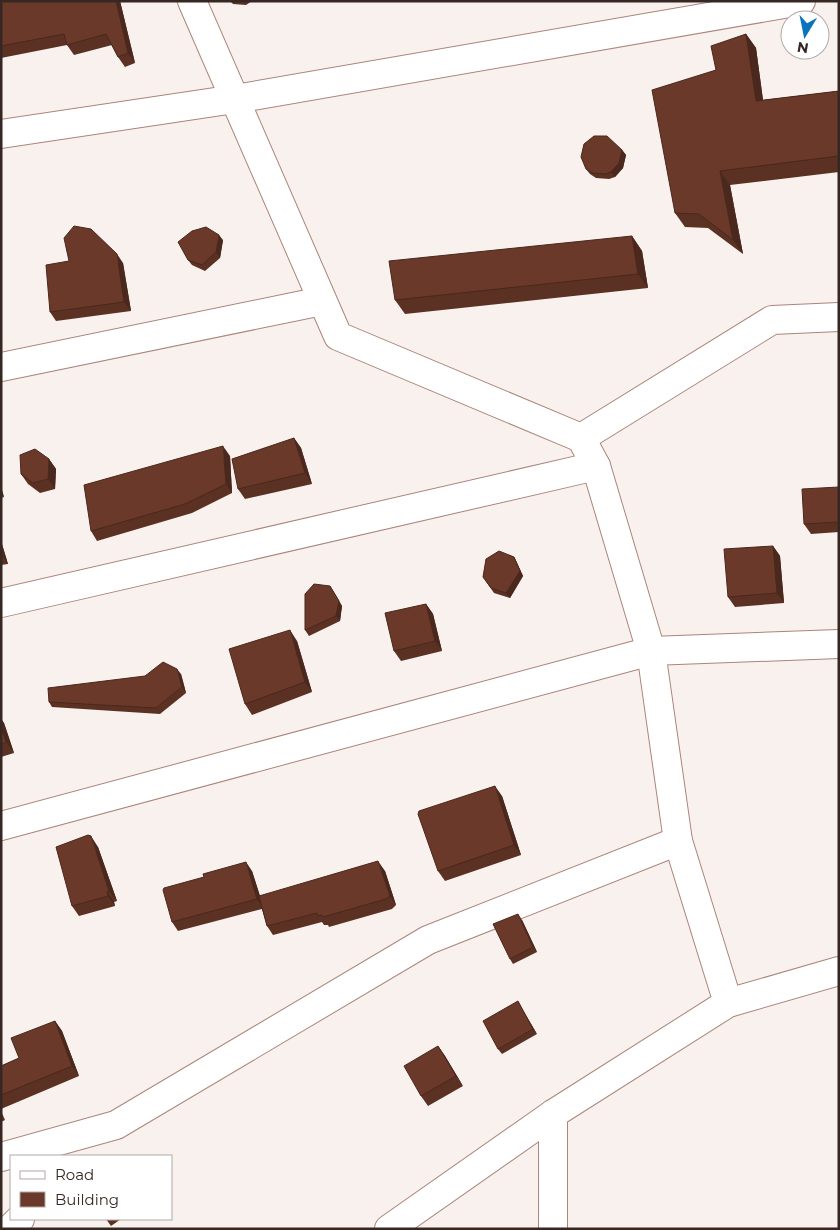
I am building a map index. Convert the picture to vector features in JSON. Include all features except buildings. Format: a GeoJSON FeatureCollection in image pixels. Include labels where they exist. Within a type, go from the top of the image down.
{"type":"FeatureCollection","features":[{"type":"Feature","properties":{"kind":"street"},"geometry":{"type":"LineString","coordinates":[[192,1],[338,336],[582,438],[596,466],[651,651],[678,840],[728,1003]]}},
{"type":"Feature","properties":{"kind":"street"},"geometry":{"type":"LineString","coordinates":[[1,134],[235,99],[801,1]]}},
{"type":"Feature","properties":{"kind":"street"},"geometry":{"type":"LineString","coordinates":[[1,367],[322,301]]}},
{"type":"Feature","properties":{"kind":"street"},"geometry":{"type":"LineString","coordinates":[[582,438],[772,320],[839,318]]}},
{"type":"Feature","properties":{"kind":"street"},"geometry":{"type":"LineString","coordinates":[[1,603],[596,466]]}},
{"type":"Feature","properties":{"kind":"street"},"geometry":{"type":"LineString","coordinates":[[1,826],[651,651],[839,644]]}},
{"type":"Feature","properties":{"kind":"street"},"geometry":{"type":"LineString","coordinates":[[85,1155],[116,1125],[428,940],[678,840]]}},
{"type":"Feature","properties":{"kind":"street"},"geometry":{"type":"LineString","coordinates":[[389,1229],[553,1114],[728,1003],[839,971]]}},
{"type":"Feature","properties":{"kind":"street"},"geometry":{"type":"LineString","coordinates":[[553,1114],[553,1229]]}},
{"type":"Feature","properties":{"kind":"street"},"geometry":{"type":"LineString","coordinates":[[1,1157],[116,1125]]}},
{"type":"Feature","properties":{"kind":"street"},"geometry":{"type":"LineString","coordinates":[[10,1229],[19,1220]]}}]}
